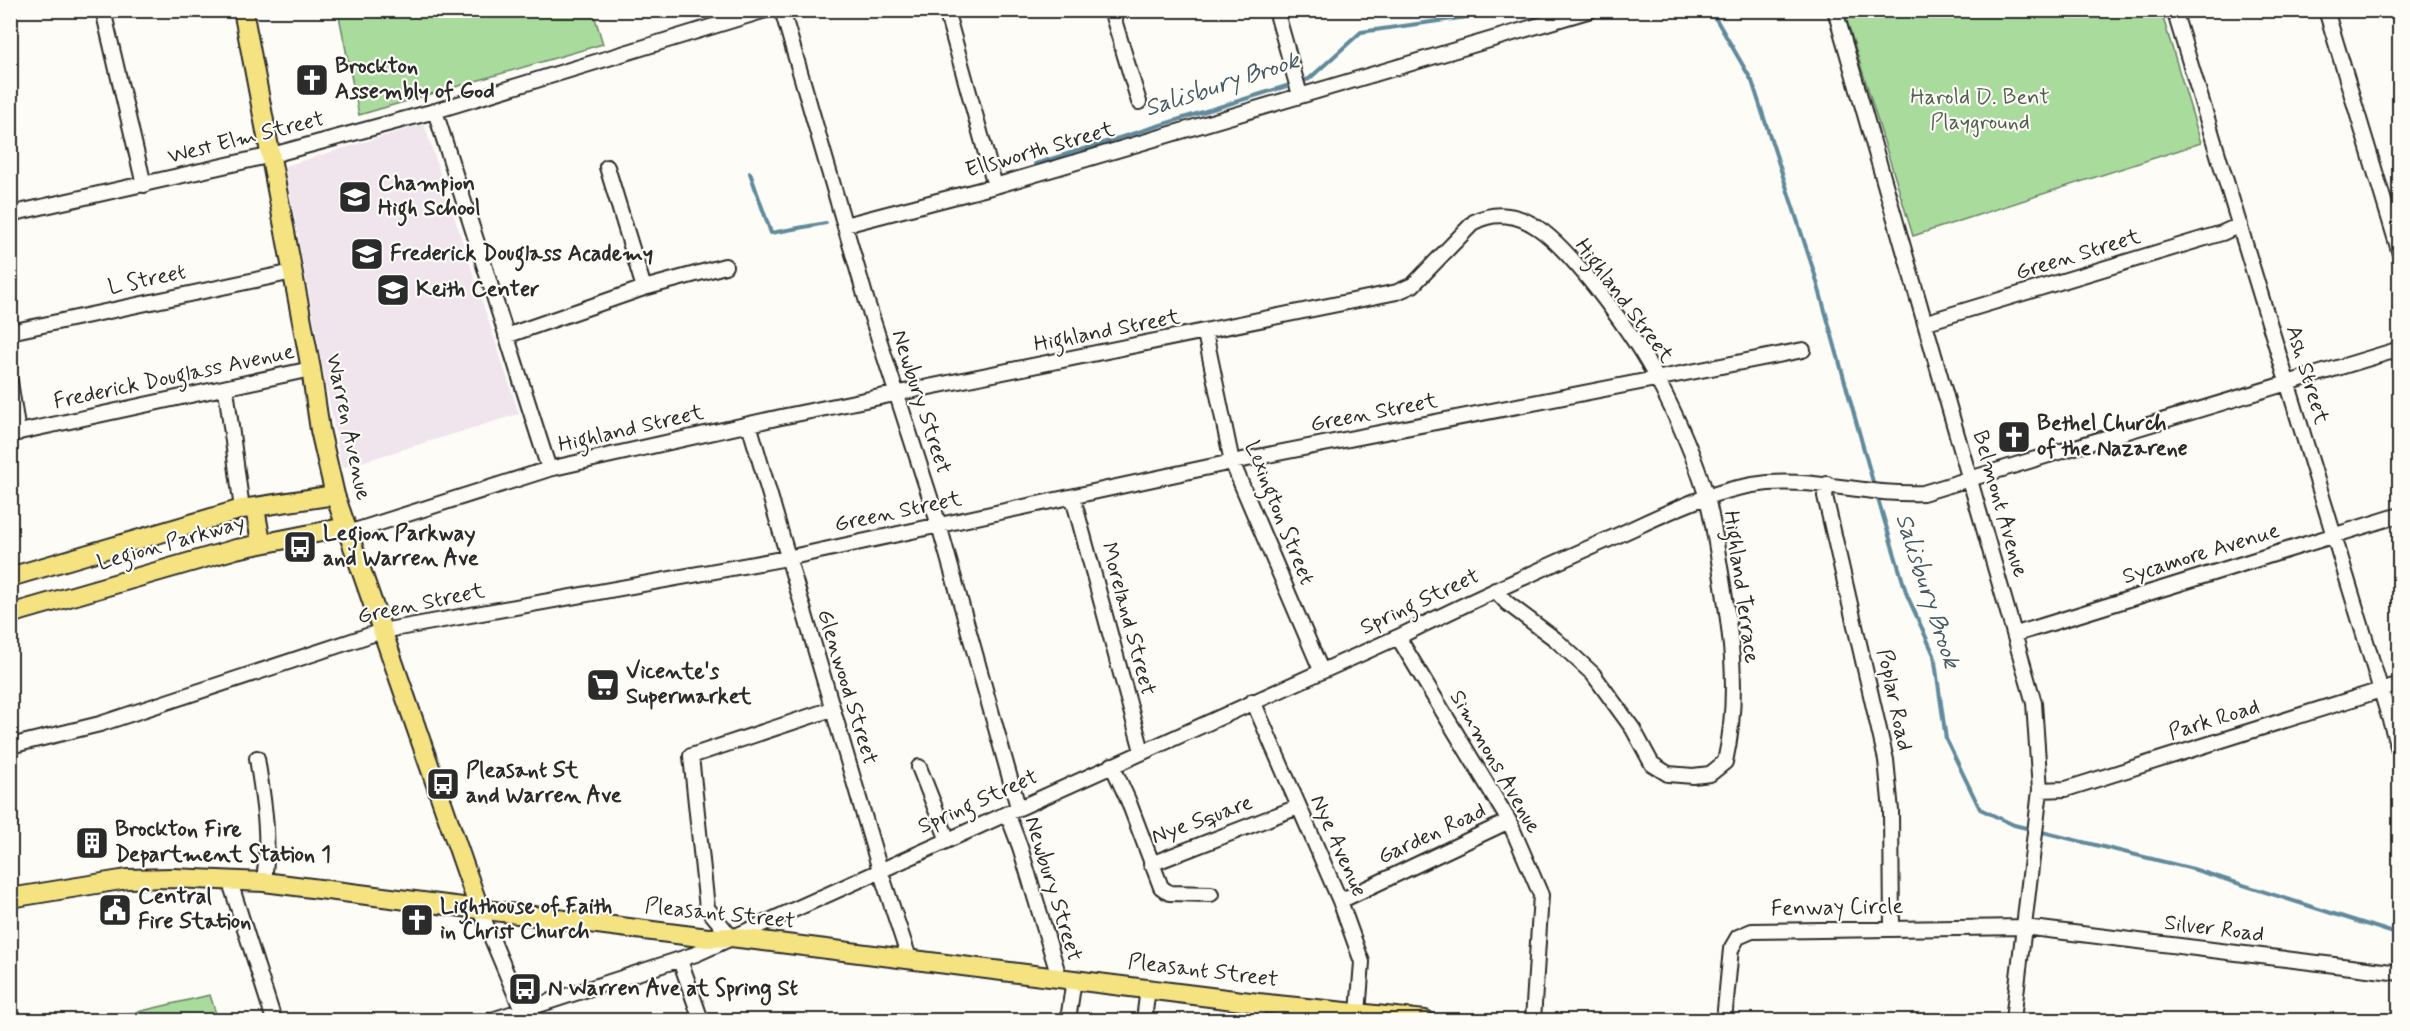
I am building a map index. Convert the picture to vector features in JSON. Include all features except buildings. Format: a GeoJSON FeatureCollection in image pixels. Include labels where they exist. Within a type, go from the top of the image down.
{"type":"FeatureCollection","features":[{"type":"Feature","properties":{"kind":"main road","name":"Warren Avenue"},"geometry":{"type":"LineString","coordinates":[[243,10],[272,155],[320,430],[335,495],[479,908]]}},
{"type":"Feature","properties":{"kind":"main road","name":"Legion Parkway"},"geometry":{"type":"LineString","coordinates":[[10,578],[249,508],[335,495]]}},
{"type":"Feature","properties":{"kind":"main road"},"geometry":{"type":"LineString","coordinates":[[249,508],[261,542]]}},
{"type":"Feature","properties":{"kind":"main road","name":"Legion Parkway"},"geometry":{"type":"LineString","coordinates":[[10,614],[261,542],[347,530]]}},
{"type":"Feature","properties":{"kind":"main road","name":"Pleasant Street"},"geometry":{"type":"LineString","coordinates":[[10,898],[125,879],[173,878],[264,882],[708,938],[731,937],[910,961],[1148,988],[1257,1012],[1358,1013],[1425,1020]]}},
{"type":"Feature","properties":{"kind":"street"},"geometry":{"type":"LineString","coordinates":[[103,10],[144,185]]}},
{"type":"Feature","properties":{"kind":"street","name":"West Elm Street"},"geometry":{"type":"LineString","coordinates":[[10,214],[272,155],[435,111],[766,10]]}},
{"type":"Feature","properties":{"kind":"street","name":"Newbury Street"},"geometry":{"type":"LineString","coordinates":[[782,10],[896,395],[939,525],[1020,847],[1066,978]]}},
{"type":"Feature","properties":{"kind":"street"},"geometry":{"type":"LineString","coordinates":[[946,10],[995,186]]}},
{"type":"Feature","properties":{"kind":"street"},"geometry":{"type":"LineString","coordinates":[[1111,10],[1139,102]]}},
{"type":"Feature","properties":{"kind":"street"},"geometry":{"type":"LineString","coordinates":[[1276,10],[1298,86]]}},
{"type":"Feature","properties":{"kind":"street","name":"Ellsworth Street"},"geometry":{"type":"LineString","coordinates":[[845,225],[995,186],[1298,86],[1411,65],[1591,10]]}},
{"type":"Feature","properties":{"kind":"street","name":"Belmont Avenue"},"geometry":{"type":"LineString","coordinates":[[1835,10],[1927,322],[2034,703],[2040,790],[2013,1020]]}},
{"type":"Feature","properties":{"kind":"street","name":"Ash Street"},"geometry":{"type":"LineString","coordinates":[[2174,10],[2400,753]]}},
{"type":"Feature","properties":{"kind":"street"},"geometry":{"type":"LineString","coordinates":[[2326,10],[2400,254]]}},
{"type":"Feature","properties":{"kind":"street"},"geometry":{"type":"LineString","coordinates":[[435,111],[549,469]]}},
{"type":"Feature","properties":{"kind":"street"},"geometry":{"type":"LineString","coordinates":[[607,167],[644,288]]}},
{"type":"Feature","properties":{"kind":"street","name":"Highland Street"},"geometry":{"type":"LineString","coordinates":[[347,530],[549,469],[749,424],[1397,292],[1413,285],[1474,222],[1486,215],[1510,215],[1537,227],[1568,255],[1612,311],[1657,379],[1706,496]]}},
{"type":"Feature","properties":{"kind":"street","name":"Green Street"},"geometry":{"type":"LineString","coordinates":[[1927,322],[2222,233],[2240,225]]}},
{"type":"Feature","properties":{"kind":"street"},"geometry":{"type":"LineString","coordinates":[[506,336],[644,288],[725,266]]}},
{"type":"Feature","properties":{"kind":"street","name":"L Street"},"geometry":{"type":"LineString","coordinates":[[10,332],[293,272]]}},
{"type":"Feature","properties":{"kind":"street","name":"Lexington Street"},"geometry":{"type":"LineString","coordinates":[[1204,333],[1232,462],[1321,670]]}},
{"type":"Feature","properties":{"kind":"street","name":"Spring Street"},"geometry":{"type":"LineString","coordinates":[[492,1020],[524,1016],[680,960],[1706,496],[1767,483],[1827,484],[1888,494],[1923,493],[2400,349]]}},
{"type":"Feature","properties":{"kind":"street","name":"Green Street"},"geometry":{"type":"LineString","coordinates":[[10,746],[100,724],[382,631],[787,558],[1232,462],[1803,350]]}},
{"type":"Feature","properties":{"kind":"street","name":"Frederick Douglass Avenue"},"geometry":{"type":"LineString","coordinates":[[14,433],[311,369]]}},
{"type":"Feature","properties":{"kind":"street"},"geometry":{"type":"LineString","coordinates":[[10,381],[14,433]]}},
{"type":"Feature","properties":{"kind":"street"},"geometry":{"type":"LineString","coordinates":[[226,389],[249,508]]}},
{"type":"Feature","properties":{"kind":"street","name":"Glenwood Street"},"geometry":{"type":"LineString","coordinates":[[749,424],[832,710],[910,961]]}},
{"type":"Feature","properties":{"kind":"street","name":"Poplar Road"},"geometry":{"type":"LineString","coordinates":[[1827,484],[1825,496],[1886,760],[1891,811],[1892,929]]}},
{"type":"Feature","properties":{"kind":"street","name":"Highland Terrace"},"geometry":{"type":"LineString","coordinates":[[1495,590],[1507,603],[1555,639],[1593,674],[1633,729],[1652,764],[1668,774],[1693,776],[1710,774],[1725,762],[1731,736],[1734,696],[1730,626],[1706,496]]}},
{"type":"Feature","properties":{"kind":"street","name":"Moreland Street"},"geometry":{"type":"LineString","coordinates":[[1073,498],[1142,751]]}},
{"type":"Feature","properties":{"kind":"street","name":"Sycamore Avenue"},"geometry":{"type":"LineString","coordinates":[[2016,634],[2400,515]]}},
{"type":"Feature","properties":{"kind":"street","name":"Simmons Avenue"},"geometry":{"type":"LineString","coordinates":[[1398,637],[1509,821],[1541,895],[1533,1020]]}},
{"type":"Feature","properties":{"kind":"street","name":"Park Road"},"geometry":{"type":"LineString","coordinates":[[2040,790],[2066,789],[2400,684]]}},
{"type":"Feature","properties":{"kind":"street","name":"Nye Avenue"},"geometry":{"type":"LineString","coordinates":[[1253,701],[1340,901],[1362,962],[1358,1013]]}},
{"type":"Feature","properties":{"kind":"street"},"geometry":{"type":"LineString","coordinates":[[731,937],[707,908],[691,756],[832,710]]}},
{"type":"Feature","properties":{"kind":"street"},"geometry":{"type":"LineString","coordinates":[[257,758],[266,806],[268,848],[264,882]]}},
{"type":"Feature","properties":{"kind":"street","name":"Nye Square"},"geometry":{"type":"LineString","coordinates":[[1112,765],[1128,800],[1151,864],[1298,807]]}},
{"type":"Feature","properties":{"kind":"street"},"geometry":{"type":"LineString","coordinates":[[919,767],[947,838]]}},
{"type":"Feature","properties":{"kind":"street","name":"Garden Road"},"geometry":{"type":"LineString","coordinates":[[1340,901],[1509,821]]}},
{"type":"Feature","properties":{"kind":"street"},"geometry":{"type":"LineString","coordinates":[[1151,864],[1161,887],[1169,893],[1211,894]]}},
{"type":"Feature","properties":{"kind":"street"},"geometry":{"type":"LineString","coordinates":[[230,882],[274,1020]]}},
{"type":"Feature","properties":{"kind":"street"},"geometry":{"type":"LineString","coordinates":[[479,908],[524,1016]]}},
{"type":"Feature","properties":{"kind":"street","name":"Fenway Circle"},"geometry":{"type":"LineString","coordinates":[[1724,1020],[1731,949],[1738,937],[1752,930],[2024,927]]}},
{"type":"Feature","properties":{"kind":"street","name":"Silver Road"},"geometry":{"type":"LineString","coordinates":[[2024,927],[2400,973]]}},
{"type":"Feature","properties":{"kind":"street"},"geometry":{"type":"LineString","coordinates":[[680,960],[701,1020]]}},
{"type":"Feature","properties":{"kind":"street"},"geometry":{"type":"LineString","coordinates":[[1066,978],[1068,1020]]}},
{"type":"Feature","properties":{"kind":"street"},"geometry":{"type":"LineString","coordinates":[[1144,1020],[1148,988]]}},
{"type":"Feature","properties":{"kind":"shaded area","name":"Keith Center"},"geometry":{"type":"Polygon","coordinates":[[[424,124],[519,414],[342,468],[285,166],[424,124]]]}},
{"type":"Feature","properties":{"kind":"green space"},"geometry":{"type":"Polygon","coordinates":[[[338,11],[593,11],[603,44],[359,115],[338,11]]]}},
{"type":"Feature","properties":{"kind":"green space","name":"Harold D. Bent Playground"},"geometry":{"type":"Polygon","coordinates":[[[1844,11],[2161,11],[2201,143],[1913,236],[1844,11]]]}},
{"type":"Feature","properties":{"kind":"green space"},"geometry":{"type":"Polygon","coordinates":[[[210,995],[218,1020],[103,1020],[210,995]]]}},
{"type":"Feature","properties":{"kind":"waterway","name":"Salisbury Brook"},"geometry":{"type":"LineString","coordinates":[[1300,82],[1309,79],[1361,32],[1516,10]]}},
{"type":"Feature","properties":{"kind":"waterway","name":"Salisbury Brook"},"geometry":{"type":"LineString","coordinates":[[1700,10],[1716,19],[1752,81],[1815,275],[1875,489]]}},
{"type":"Feature","properties":{"kind":"waterway","name":"Salisbury Brook"},"geometry":{"type":"LineString","coordinates":[[1035,164],[1293,84]]}},
{"type":"Feature","properties":{"kind":"waterway","name":"Salisbury Brook"},"geometry":{"type":"LineString","coordinates":[[750,173],[771,233],[826,223]]}},
{"type":"Feature","properties":{"kind":"waterway","name":"Salisbury Brook"},"geometry":{"type":"LineString","coordinates":[[1877,496],[1907,595],[1934,655],[1946,739],[1980,809],[2014,825],[2193,869],[2400,935]]}},
{"type":"Feature","properties":{"kind":"place","name":"Brockton Assembly of God"},"geometry":{"type":"Point","coordinates":[312,80]}},
{"type":"Feature","properties":{"kind":"place","name":"Champion High School"},"geometry":{"type":"Point","coordinates":[355,197]}},
{"type":"Feature","properties":{"kind":"place","name":"Frederick Douglass Academy"},"geometry":{"type":"Point","coordinates":[367,254]}},
{"type":"Feature","properties":{"kind":"place","name":"Keith Center"},"geometry":{"type":"Point","coordinates":[393,290]}},
{"type":"Feature","properties":{"kind":"place","name":"Bethel Church of the Nazarene"},"geometry":{"type":"Point","coordinates":[2014,437]}},
{"type":"Feature","properties":{"kind":"place","name":"Legion Parkway and Warren Ave"},"geometry":{"type":"Point","coordinates":[300,547]}},
{"type":"Feature","properties":{"kind":"place","name":"Vicente's Supermarket"},"geometry":{"type":"Point","coordinates":[603,685]}},
{"type":"Feature","properties":{"kind":"place","name":"Pleasant St and Warren Ave"},"geometry":{"type":"Point","coordinates":[443,784]}},
{"type":"Feature","properties":{"kind":"place","name":"Brockton Fire Department Station 1"},"geometry":{"type":"Point","coordinates":[92,843]}},
{"type":"Feature","properties":{"kind":"place","name":"Central Fire Station"},"geometry":{"type":"Point","coordinates":[115,910]}},
{"type":"Feature","properties":{"kind":"place","name":"Lighthouse of Faith in Christ Church"},"geometry":{"type":"Point","coordinates":[417,920]}},
{"type":"Feature","properties":{"kind":"place","name":"N Warren Ave at Spring St"},"geometry":{"type":"Point","coordinates":[525,989]}}]}
